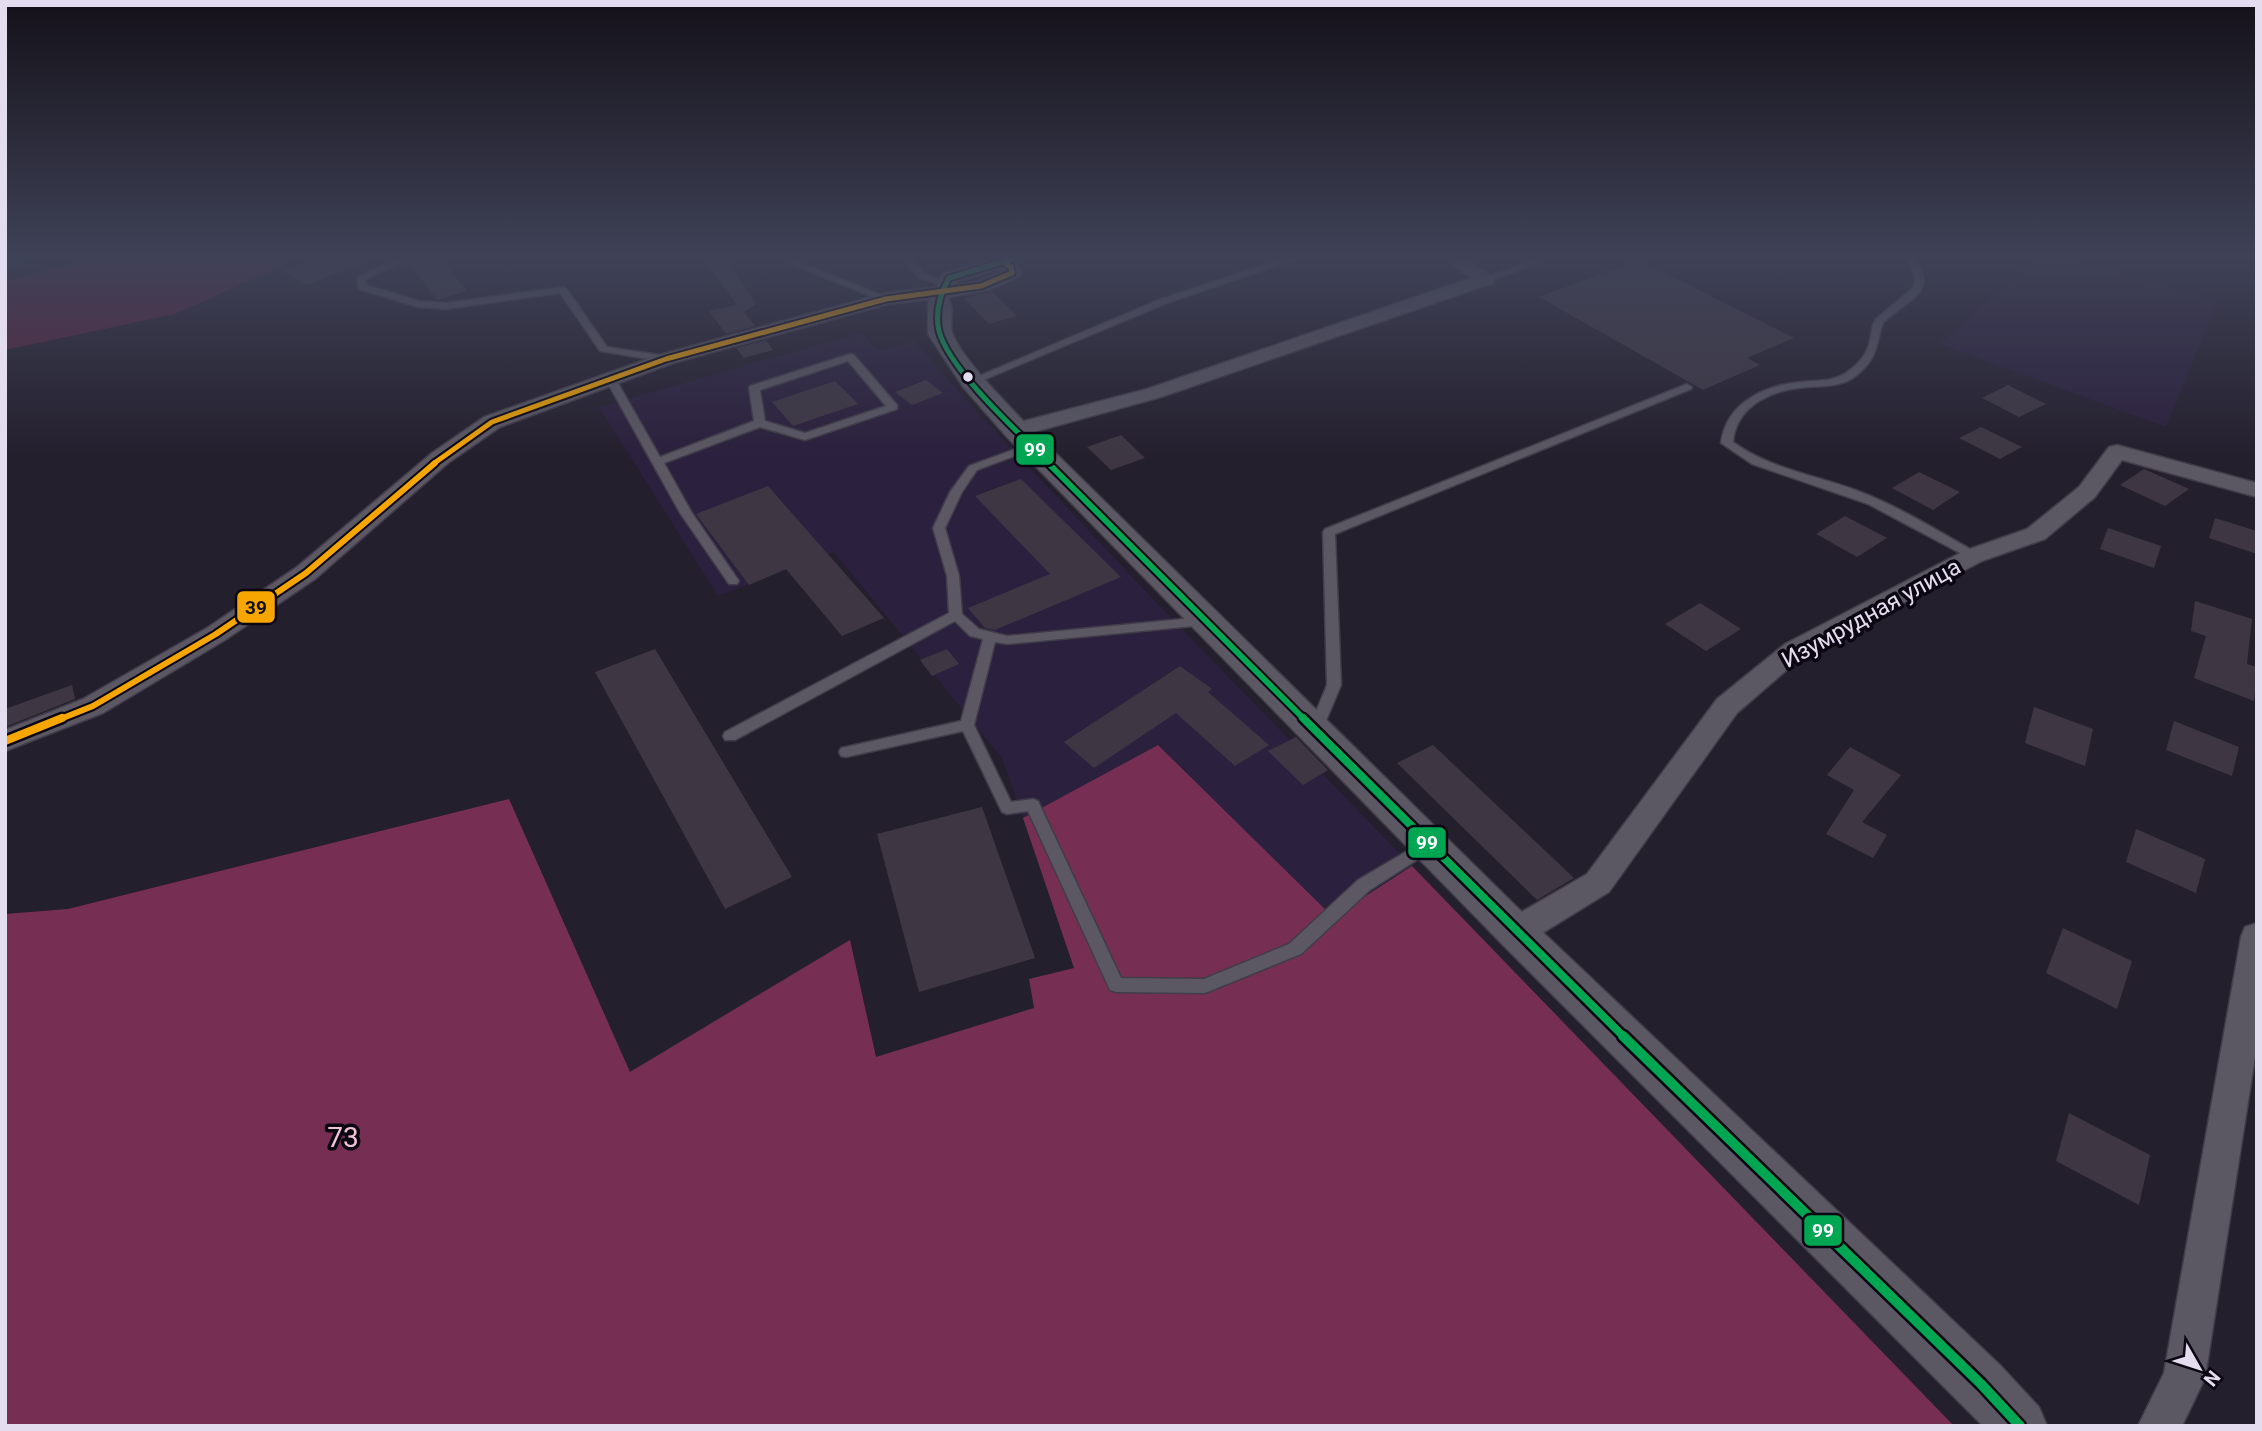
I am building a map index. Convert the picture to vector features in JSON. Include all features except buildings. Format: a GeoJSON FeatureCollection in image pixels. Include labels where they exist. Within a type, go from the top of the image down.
{"type":"FeatureCollection","features":[{"type":"Feature","properties":{"kind":"street"},"geometry":{"type":"LineString","coordinates":[[5,741],[93,706],[216,634],[306,573],[440,458],[492,422],[666,359],[791,325]]}},
{"type":"Feature","properties":{"kind":"street"},"geometry":{"type":"LineString","coordinates":[[940,325],[940,334],[972,381],[1024,438],[1315,733],[1971,1374],[2020,1426]]}},
{"type":"Feature","properties":{"kind":"street"},"geometry":{"type":"LineString","coordinates":[[1024,438],[1353,325]]}},
{"type":"Feature","properties":{"kind":"street","name":"Изумрудная улица"},"geometry":{"type":"LineString","coordinates":[[1516,932],[1598,883],[1727,706],[1794,650],[1973,556],[2036,534],[2087,492],[2117,452],[2257,490]]}},
{"type":"Feature","properties":{"kind":"street"},"geometry":{"type":"LineString","coordinates":[[2159,1426],[2184,1378],[2257,937]]}},
{"type":"Feature","properties":{"kind":"lane"},"geometry":{"type":"LineString","coordinates":[[587,325],[604,349],[666,359]]}},
{"type":"Feature","properties":{"kind":"lane"},"geometry":{"type":"LineString","coordinates":[[972,381],[1107,325]]}},
{"type":"Feature","properties":{"kind":"lane"},"geometry":{"type":"LineString","coordinates":[[1877,325],[1874,343],[1866,359],[1849,376],[1834,383],[1796,386],[1768,393],[1739,409],[1727,432],[1727,443],[1741,456],[1858,495],[1921,526],[1973,556]]}},
{"type":"Feature","properties":{"kind":"lane"},"geometry":{"type":"LineString","coordinates":[[656,462],[760,424],[806,437],[893,407],[850,356],[754,388],[760,424]]}},
{"type":"Feature","properties":{"kind":"lane"},"geometry":{"type":"LineString","coordinates":[[610,378],[685,513],[733,581]]}},
{"type":"Feature","properties":{"kind":"lane"},"geometry":{"type":"LineString","coordinates":[[1315,733],[1334,685],[1329,532],[1687,387]]}},
{"type":"Feature","properties":{"kind":"lane"},"geometry":{"type":"LineString","coordinates":[[1024,438],[972,468],[956,492],[939,528],[953,576],[956,615],[975,633],[1007,640],[1204,621]]}},
{"type":"Feature","properties":{"kind":"lane"},"geometry":{"type":"LineString","coordinates":[[730,736],[956,615]]}},
{"type":"Feature","properties":{"kind":"lane"},"geometry":{"type":"LineString","coordinates":[[990,636],[967,725],[1007,808],[1033,805],[1116,985],[1205,986],[1295,949],[1364,885],[1429,845]]}},
{"type":"Feature","properties":{"kind":"lane"},"geometry":{"type":"LineString","coordinates":[[846,752],[967,725]]}},
{"type":"Feature","properties":{"kind":"shaded area"},"geometry":{"type":"Polygon","coordinates":[[[5,325],[124,325],[5,350],[5,325]]]}},
{"type":"Feature","properties":{"kind":"shaded area"},"geometry":{"type":"Polygon","coordinates":[[[1961,325],[2208,325],[2166,427],[1940,344],[1961,325]]]}},
{"type":"Feature","properties":{"kind":"shaded area"},"geometry":{"type":"Polygon","coordinates":[[[861,333],[878,351],[915,341],[965,399],[1154,600],[1412,866],[1333,917],[1158,745],[1023,818],[1002,758],[834,552],[718,596],[599,407],[861,333]]]}},
{"type":"Feature","properties":{"kind":"green space","name":"73"},"geometry":{"type":"Polygon","coordinates":[[[1158,745],[1333,917],[1412,866],[1954,1426],[5,1426],[5,914],[68,909],[509,799],[630,1072],[850,940],[876,1057],[1034,1008],[1029,979],[1074,968],[1023,818],[1158,745]]]}},
{"type":"Feature","properties":{"kind":"transit line","name":"39"},"geometry":{"type":"LineString","coordinates":[[5,741],[93,706],[216,634],[306,573],[440,458],[492,422],[666,359],[791,325]]}},
{"type":"Feature","properties":{"kind":"transit line","name":"99"},"geometry":{"type":"LineString","coordinates":[[939,325],[941,336],[956,361],[1016,430],[1516,932],[1981,1384],[2020,1426]]}}]}
